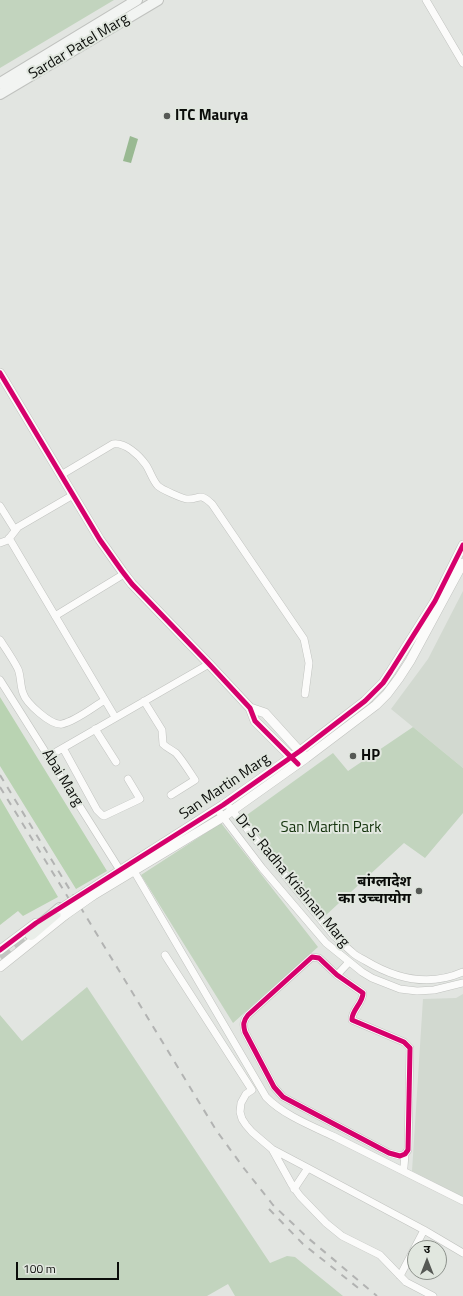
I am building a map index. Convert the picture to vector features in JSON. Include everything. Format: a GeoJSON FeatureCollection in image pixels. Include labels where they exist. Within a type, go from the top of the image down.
{"type":"FeatureCollection","features":[{"type":"Feature","properties":{"kind":"main road","name":"Sardar Patel Marg"},"geometry":{"type":"LineString","coordinates":[[0,83],[136,0]]}},
{"type":"Feature","properties":{"kind":"main road","name":"Sardar Patel Marg"},"geometry":{"type":"LineString","coordinates":[[0,94],[158,0]]}},
{"type":"Feature","properties":{"kind":"main road"},"geometry":{"type":"LineString","coordinates":[[32,935],[63,912]]}},
{"type":"Feature","properties":{"kind":"street"},"geometry":{"type":"LineString","coordinates":[[426,0],[463,63]]}},
{"type":"Feature","properties":{"kind":"street"},"geometry":{"type":"LineString","coordinates":[[0,373],[100,540],[124,574],[250,708],[255,721],[298,764]]}},
{"type":"Feature","properties":{"kind":"street"},"geometry":{"type":"LineString","coordinates":[[61,475],[113,444],[118,443],[125,445],[145,463],[158,486],[183,499],[188,500],[198,496],[206,498],[212,504],[304,639],[309,663],[305,694]]}},
{"type":"Feature","properties":{"kind":"street"},"geometry":{"type":"LineString","coordinates":[[0,543],[9,538],[15,530],[73,495]]}},
{"type":"Feature","properties":{"kind":"street"},"geometry":{"type":"LineString","coordinates":[[0,506],[15,530]]}},
{"type":"Feature","properties":{"kind":"street"},"geometry":{"type":"LineString","coordinates":[[9,538],[115,717]]}},
{"type":"Feature","properties":{"kind":"street","name":"San Martin Marg"},"geometry":{"type":"LineString","coordinates":[[0,967],[63,912],[217,809],[230,806],[298,764],[303,755],[365,701],[383,683],[435,601],[463,545]]}},
{"type":"Feature","properties":{"kind":"street","name":"San Martin Marg"},"geometry":{"type":"LineString","coordinates":[[122,873],[134,871],[223,817],[230,806],[291,757],[303,755],[376,705],[387,694],[410,661],[463,563]]}},
{"type":"Feature","properties":{"kind":"street"},"geometry":{"type":"LineString","coordinates":[[56,616],[124,574]]}},
{"type":"Feature","properties":{"kind":"street"},"geometry":{"type":"LineString","coordinates":[[0,640],[18,669],[23,693],[26,699],[32,706],[55,724],[62,724],[72,720],[105,700]]}},
{"type":"Feature","properties":{"kind":"street"},"geometry":{"type":"LineString","coordinates":[[56,752],[209,664]]}},
{"type":"Feature","properties":{"kind":"street","name":"Abai Marg"},"geometry":{"type":"LineString","coordinates":[[0,680],[122,873]]}},
{"type":"Feature","properties":{"kind":"street"},"geometry":{"type":"LineString","coordinates":[[144,701],[162,730],[163,744],[175,752],[195,780],[171,795]]}},
{"type":"Feature","properties":{"kind":"street"},"geometry":{"type":"LineString","coordinates":[[250,708],[265,713],[303,755]]}},
{"type":"Feature","properties":{"kind":"street"},"geometry":{"type":"LineString","coordinates":[[95,729],[116,762]]}},
{"type":"Feature","properties":{"kind":"street"},"geometry":{"type":"LineString","coordinates":[[63,748],[97,810],[102,816],[140,799],[128,779]]}},
{"type":"Feature","properties":{"kind":"street","name":"Dr S. Radha Krishnan Marg"},"geometry":{"type":"LineString","coordinates":[[230,806],[334,936],[353,953],[380,970],[412,980],[431,980],[448,977],[463,972]]}},
{"type":"Feature","properties":{"kind":"street","name":"Dr S. Radha Krishnan Marg"},"geometry":{"type":"LineString","coordinates":[[217,809],[262,868],[326,944],[349,962],[372,978],[400,989],[417,991],[434,990],[463,983]]}},
{"type":"Feature","properties":{"kind":"street"},"geometry":{"type":"LineString","coordinates":[[134,871],[266,1097],[280,1109],[463,1201]]}},
{"type":"Feature","properties":{"kind":"street","name":"San Martin Marg"},"geometry":{"type":"LineString","coordinates":[[0,950],[28,929],[63,912]]}},
{"type":"Feature","properties":{"kind":"street"},"geometry":{"type":"LineString","coordinates":[[326,944],[334,936]]}},
{"type":"Feature","properties":{"kind":"street"},"geometry":{"type":"LineString","coordinates":[[165,955],[252,1090]]}},
{"type":"Feature","properties":{"kind":"street"},"geometry":{"type":"LineString","coordinates":[[401,1170],[404,1167],[405,1154],[408,1150],[410,1048],[404,1042],[352,1020],[352,1016],[363,993],[337,975],[319,958],[312,957],[248,1015],[244,1020],[243,1026],[245,1032],[274,1087],[284,1097],[388,1153],[400,1156],[405,1154]]}},
{"type":"Feature","properties":{"kind":"street"},"geometry":{"type":"LineString","coordinates":[[337,975],[349,962]]}},
{"type":"Feature","properties":{"kind":"street"},"geometry":{"type":"LineString","coordinates":[[448,977],[450,987]]}},
{"type":"Feature","properties":{"kind":"street"},"geometry":{"type":"LineString","coordinates":[[260,1086],[246,1094],[240,1112],[242,1119],[252,1132],[272,1149],[424,1230],[463,1253]]}},
{"type":"Feature","properties":{"kind":"street"},"geometry":{"type":"LineString","coordinates":[[272,1149],[294,1189],[334,1230],[351,1241],[380,1255],[400,1276],[413,1286],[433,1296]]}},
{"type":"Feature","properties":{"kind":"street"},"geometry":{"type":"LineString","coordinates":[[294,1189],[308,1168]]}},
{"type":"Feature","properties":{"kind":"street"},"geometry":{"type":"LineString","coordinates":[[400,1276],[424,1230]]}},
{"type":"Feature","properties":{"kind":"shaded area"},"geometry":{"type":"Polygon","coordinates":[[[130,136],[138,139],[131,163],[123,161],[130,136]]]}},
{"type":"Feature","properties":{"kind":"shaded area"},"geometry":{"type":"Polygon","coordinates":[[[463,591],[463,768],[391,709],[428,659],[463,591]]]}},
{"type":"Feature","properties":{"kind":"shaded area"},"geometry":{"type":"Polygon","coordinates":[[[0,697],[107,871],[76,889],[0,766],[0,697]]]}},
{"type":"Feature","properties":{"kind":"shaded area"},"geometry":{"type":"Polygon","coordinates":[[[0,798],[58,897],[23,916],[18,911],[0,925],[0,798]]]}},
{"type":"Feature","properties":{"kind":"shaded area"},"geometry":{"type":"Polygon","coordinates":[[[463,994],[463,1197],[412,1171],[423,999],[456,998],[463,994]]]}},
{"type":"Feature","properties":{"kind":"green space"},"geometry":{"type":"Polygon","coordinates":[[[0,0],[114,0],[0,68],[0,0]]]}},
{"type":"Feature","properties":{"kind":"green space","name":"San Martin Park"},"geometry":{"type":"Polygon","coordinates":[[[413,727],[463,768],[463,813],[425,858],[404,843],[325,916],[244,817],[333,753],[348,771],[413,727]]]}},
{"type":"Feature","properties":{"kind":"green space","name":"San Martin Park"},"geometry":{"type":"Polygon","coordinates":[[[221,823],[318,947],[233,1023],[141,875],[221,823]]]}},
{"type":"Feature","properties":{"kind":"green space"},"geometry":{"type":"Polygon","coordinates":[[[87,987],[270,1263],[287,1256],[295,1257],[343,1296],[235,1296],[228,1284],[207,1296],[0,1296],[0,1015],[22,1041],[87,987]]]}},
{"type":"Feature","properties":{"kind":"tunnel"},"geometry":{"type":"LineString","coordinates":[[0,957],[31,934]]}},
{"type":"Feature","properties":{"kind":"railway"},"geometry":{"type":"LineString","coordinates":[[0,775],[216,1130],[273,1205],[308,1238],[377,1296]]}},
{"type":"Feature","properties":{"kind":"railway"},"geometry":{"type":"LineString","coordinates":[[0,787],[69,899]]}},
{"type":"Feature","properties":{"kind":"railway"},"geometry":{"type":"LineString","coordinates":[[269,1209],[303,1244],[362,1291]]}},
{"type":"Feature","properties":{"kind":"cycle path"},"geometry":{"type":"LineString","coordinates":[[0,373],[100,540],[122,571],[132,584],[250,708],[255,721],[298,764]]}},
{"type":"Feature","properties":{"kind":"cycle path"},"geometry":{"type":"LineString","coordinates":[[0,950],[36,923],[223,805],[300,751],[365,701],[383,683],[435,601],[463,545]]}},
{"type":"Feature","properties":{"kind":"cycle path"},"geometry":{"type":"LineString","coordinates":[[312,957],[319,958],[337,975],[363,993],[361,1000],[353,1013],[352,1020],[404,1042],[410,1048],[408,1150],[405,1154],[400,1156],[389,1153],[283,1097],[274,1087],[245,1032],[244,1023],[248,1015],[312,957]]}},
{"type":"Feature","properties":{"kind":"place","name":"ITC Maurya"},"geometry":{"type":"Point","coordinates":[167,116]}},
{"type":"Feature","properties":{"kind":"place","name":"HP"},"geometry":{"type":"Point","coordinates":[353,756]}},
{"type":"Feature","properties":{"kind":"place","name":"बांग्लादेश का उच्चायोग"},"geometry":{"type":"Point","coordinates":[419,891]}}]}
